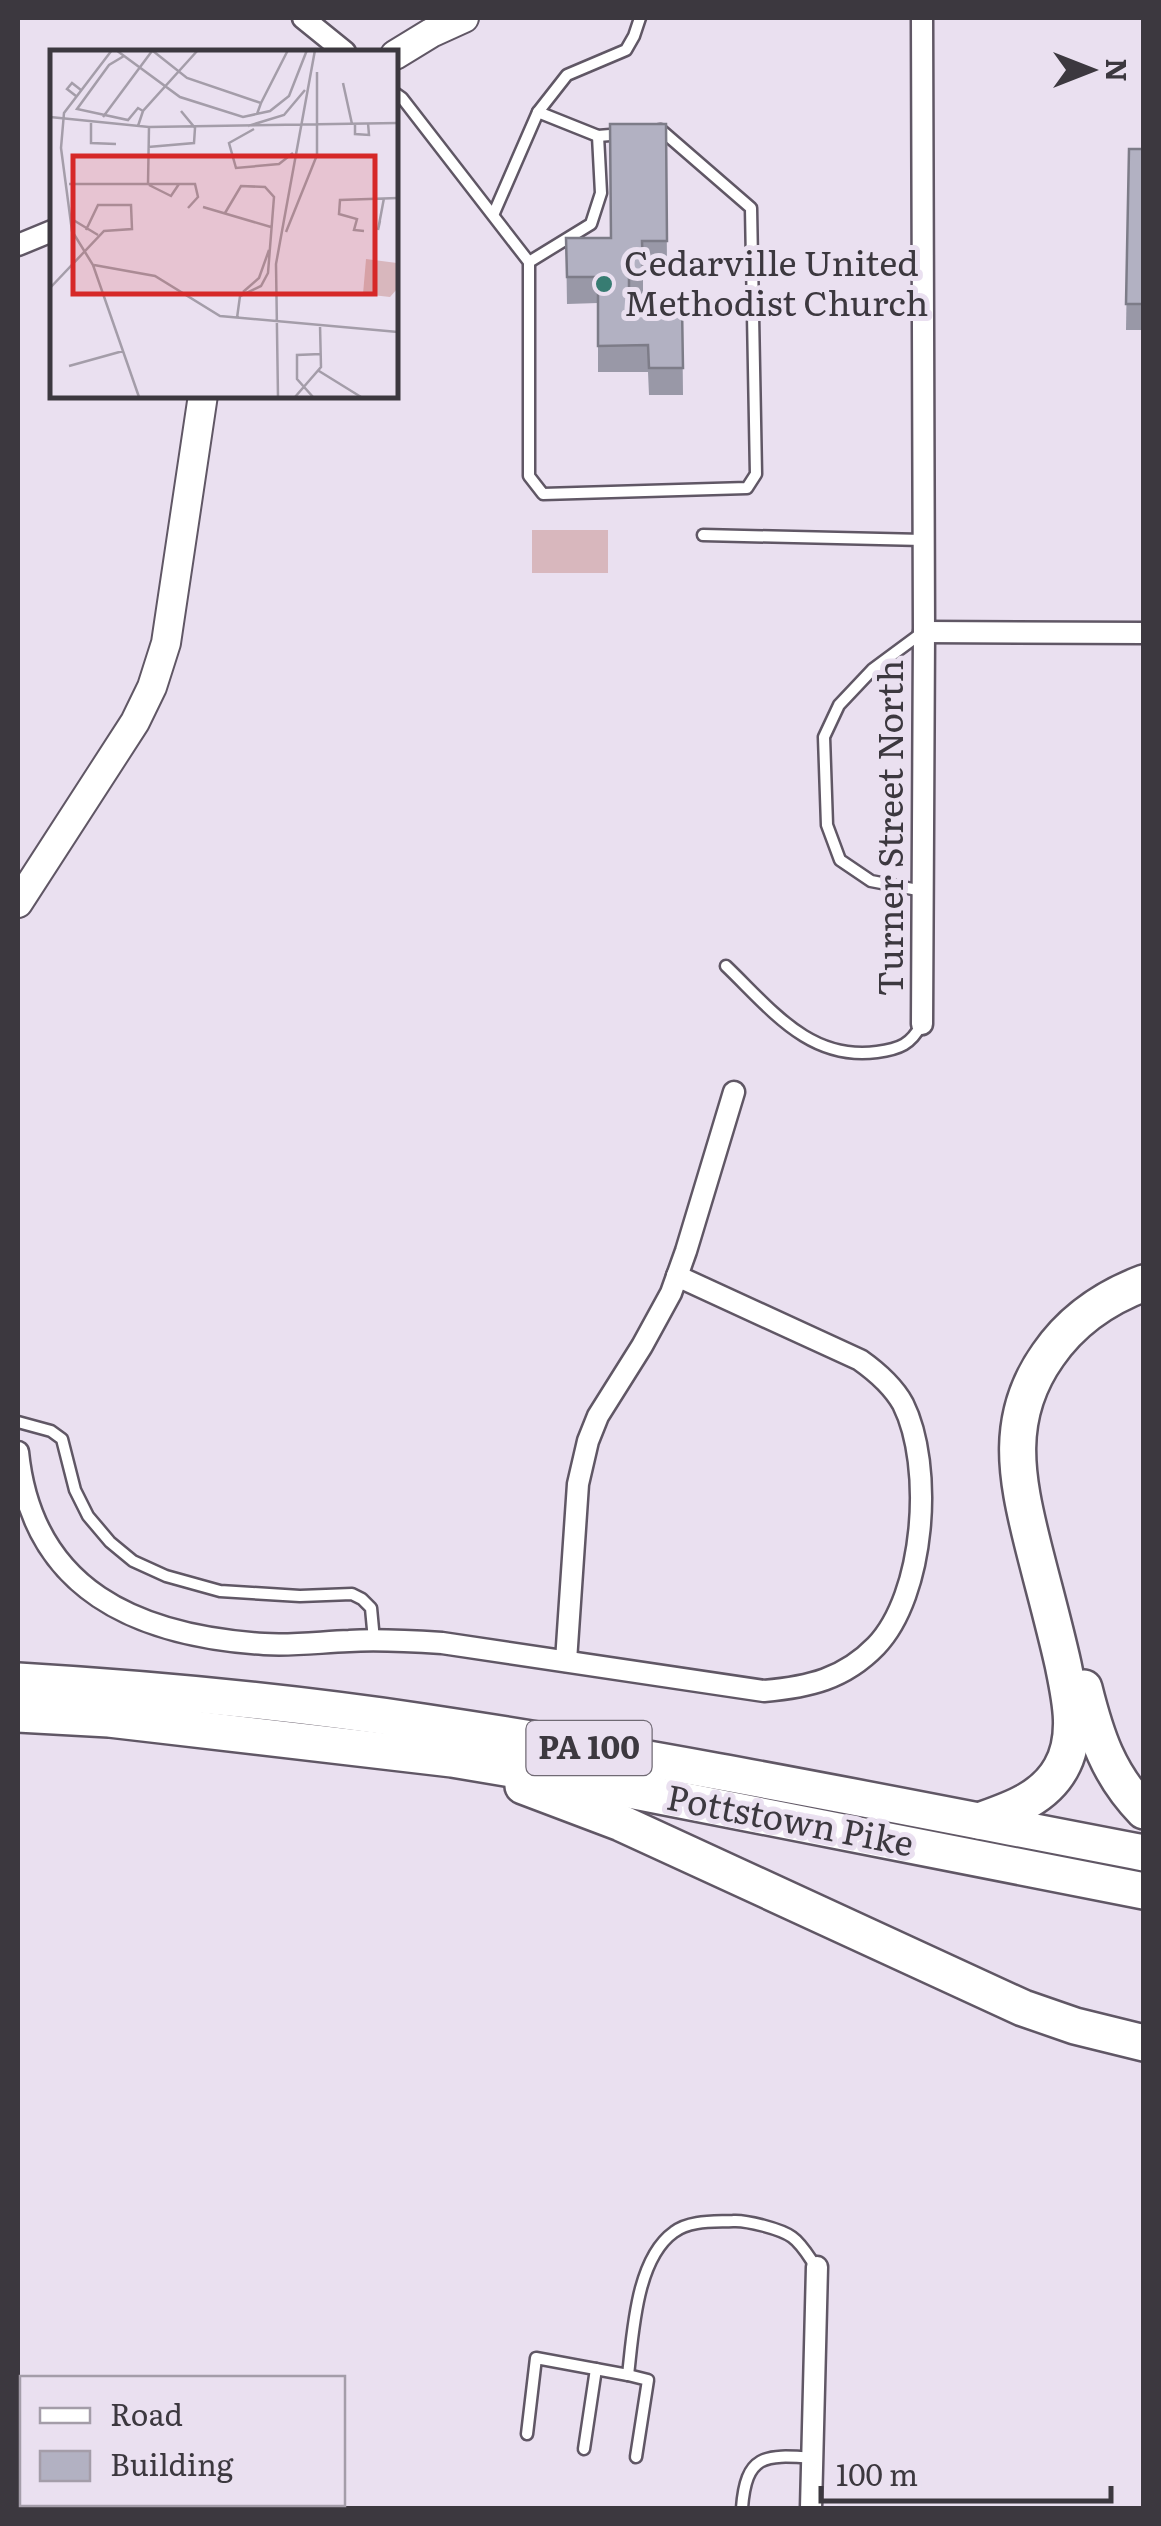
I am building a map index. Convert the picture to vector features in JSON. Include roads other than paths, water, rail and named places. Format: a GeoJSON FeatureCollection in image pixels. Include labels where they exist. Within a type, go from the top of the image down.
{"type":"FeatureCollection","features":[{"type":"Feature","properties":{"kind":"highway"},"geometry":{"type":"LineString","coordinates":[[978,1821],[1034,1797],[1062,1768],[1071,1734],[1069,1692],[1017,1476],[1017,1434],[1026,1398],[1041,1364],[1070,1328],[1108,1298],[1144,1284]]}},
{"type":"Feature","properties":{"kind":"highway"},"geometry":{"type":"LineString","coordinates":[[1144,1300],[1123,1308],[1078,1340],[1058,1368],[1036,1420],[1032,1463],[1047,1540],[1100,1747],[1116,1776],[1144,1811]]}},
{"type":"Feature","properties":{"kind":"highway","name":"Pottstown Pike"},"geometry":{"type":"LineString","coordinates":[[18,1681],[252,1700],[420,1721],[598,1750],[1144,1853]]}},
{"type":"Feature","properties":{"kind":"highway","name":"Pottstown Pike"},"geometry":{"type":"LineString","coordinates":[[18,1714],[109,1719],[452,1759],[589,1782],[1144,1891]]}},
{"type":"Feature","properties":{"kind":"highway"},"geometry":{"type":"LineString","coordinates":[[452,1759],[621,1823],[1023,2008],[1144,2043]]}},
{"type":"Feature","properties":{"kind":"street"},"geometry":{"type":"LineString","coordinates":[[304,18],[343,50]]}},
{"type":"Feature","properties":{"kind":"street"},"geometry":{"type":"LineString","coordinates":[[398,53],[464,18]]}},
{"type":"Feature","properties":{"kind":"street","name":"Turner Street North"},"geometry":{"type":"LineString","coordinates":[[922,18],[922,1024]]}},
{"type":"Feature","properties":{"kind":"street"},"geometry":{"type":"LineString","coordinates":[[18,245],[50,232]]}},
{"type":"Feature","properties":{"kind":"street"},"geometry":{"type":"LineString","coordinates":[[18,903],[135,722],[152,687],[166,643],[203,398]]}},
{"type":"Feature","properties":{"kind":"street"},"geometry":{"type":"LineString","coordinates":[[924,632],[1144,633]]}},
{"type":"Feature","properties":{"kind":"street"},"geometry":{"type":"LineString","coordinates":[[566,1661],[575,1513],[588,1442],[598,1416],[671,1293],[734,1092]]}},
{"type":"Feature","properties":{"kind":"street"},"geometry":{"type":"LineString","coordinates":[[18,1452],[27,1506],[67,1572],[88,1592],[125,1613],[206,1638],[302,1645],[374,1640],[442,1643],[764,1691],[818,1684],[859,1661],[878,1643],[901,1610],[920,1534],[914,1436],[900,1400],[860,1360],[677,1276]]}},
{"type":"Feature","properties":{"kind":"street"},"geometry":{"type":"LineString","coordinates":[[811,2508],[817,2267]]}},
{"type":"Feature","properties":{"kind":"lane"},"geometry":{"type":"LineString","coordinates":[[494,213],[538,112],[566,75],[626,50],[640,18]]}},
{"type":"Feature","properties":{"kind":"lane"},"geometry":{"type":"LineString","coordinates":[[398,95],[529,262],[529,476],[543,494],[747,488],[756,474],[751,208],[661,130],[645,132]]}},
{"type":"Feature","properties":{"kind":"lane"},"geometry":{"type":"LineString","coordinates":[[538,112],[598,136],[629,133]]}},
{"type":"Feature","properties":{"kind":"lane"},"geometry":{"type":"LineString","coordinates":[[529,262],[591,224],[601,193],[598,136]]}},
{"type":"Feature","properties":{"kind":"lane"},"geometry":{"type":"LineString","coordinates":[[703,535],[923,540]]}},
{"type":"Feature","properties":{"kind":"lane"},"geometry":{"type":"LineString","coordinates":[[924,632],[873,669],[839,705],[824,737],[827,826],[840,860],[871,881],[924,891]]}},
{"type":"Feature","properties":{"kind":"lane"},"geometry":{"type":"LineString","coordinates":[[726,966],[799,1034],[817,1045],[853,1054],[881,1052],[914,1039],[922,1024]]}},
{"type":"Feature","properties":{"kind":"lane"},"geometry":{"type":"LineString","coordinates":[[18,1422],[51,1431],[62,1439],[75,1490],[88,1516],[133,1561],[166,1576],[220,1591],[300,1596],[352,1594],[370,1608],[374,1640]]}},
{"type":"Feature","properties":{"kind":"lane"},"geometry":{"type":"LineString","coordinates":[[628,2375],[639,2294],[648,2268],[675,2230],[694,2224],[742,2220],[793,2237],[817,2267]]}},
{"type":"Feature","properties":{"kind":"lane"},"geometry":{"type":"LineString","coordinates":[[527,2434],[536,2358],[628,2375],[648,2380],[636,2457]]}},
{"type":"Feature","properties":{"kind":"lane"},"geometry":{"type":"LineString","coordinates":[[584,2450],[596,2369]]}},
{"type":"Feature","properties":{"kind":"lane"},"geometry":{"type":"LineString","coordinates":[[742,2508],[744,2487],[761,2460],[776,2455],[812,2458]]}},
{"type":"Feature","properties":{"kind":"place","name":"Cedarville United Methodist Church"},"geometry":{"type":"Point","coordinates":[604,284]}}]}
